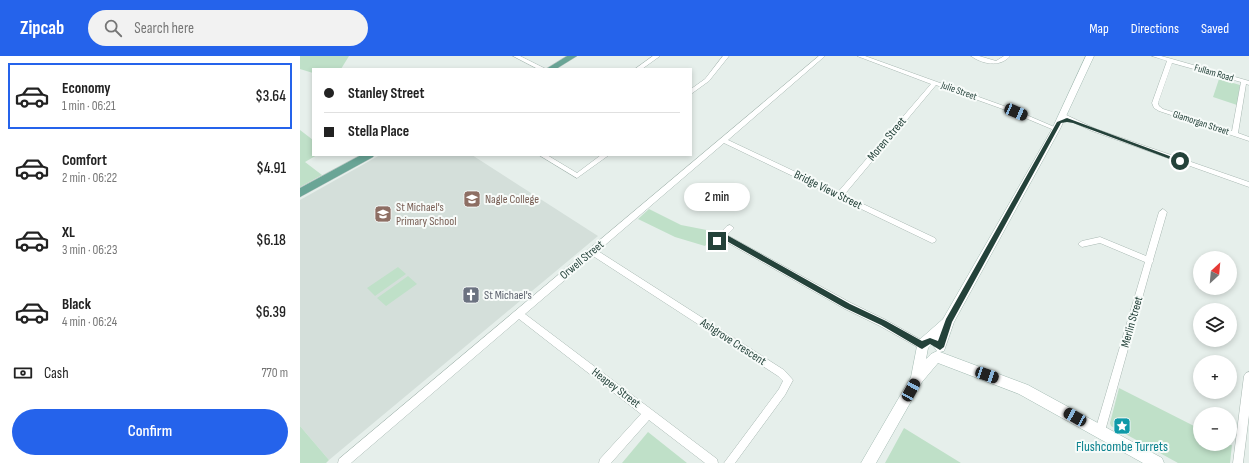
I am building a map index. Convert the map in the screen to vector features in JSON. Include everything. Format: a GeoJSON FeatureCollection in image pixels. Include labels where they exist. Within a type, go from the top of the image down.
{"type":"FeatureCollection","features":[{"type":"Feature","properties":{"kind":"main road"},"geometry":{"type":"LineString","coordinates":[[552,68],[573,56]]}},
{"type":"Feature","properties":{"kind":"main road"},"geometry":{"type":"LineString","coordinates":[[300,193],[367,156]]}},
{"type":"Feature","properties":{"kind":"street"},"geometry":{"type":"LineString","coordinates":[[516,56],[541,68]]}},
{"type":"Feature","properties":{"kind":"street"},"geometry":{"type":"LineString","coordinates":[[639,68],[657,56]]}},
{"type":"Feature","properties":{"kind":"street"},"geometry":{"type":"LineString","coordinates":[[692,91],[707,80],[726,56]]}},
{"type":"Feature","properties":{"kind":"street","name":"Orwell Street"},"geometry":{"type":"LineString","coordinates":[[343,463],[822,56]]}},
{"type":"Feature","properties":{"kind":"street","name":"Julie Street"},"geometry":{"type":"LineString","coordinates":[[860,56],[1013,111],[1059,122]]}},
{"type":"Feature","properties":{"kind":"street"},"geometry":{"type":"LineString","coordinates":[[974,56],[996,63],[1003,61],[1007,56]]}},
{"type":"Feature","properties":{"kind":"street"},"geometry":{"type":"LineString","coordinates":[[868,463],[917,378],[938,353],[948,321],[1059,122],[1090,56]]}},
{"type":"Feature","properties":{"kind":"street","name":"Fullam Road"},"geometry":{"type":"LineString","coordinates":[[1158,56],[1247,82]]}},
{"type":"Feature","properties":{"kind":"street","name":"Glamorgan Street"},"geometry":{"type":"LineString","coordinates":[[1170,60],[1155,106],[1161,110],[1249,139]]}},
{"type":"Feature","properties":{"kind":"street"},"geometry":{"type":"LineString","coordinates":[[1235,134],[1247,82]]}},
{"type":"Feature","properties":{"kind":"street","name":"Moren Street"},"geometry":{"type":"LineString","coordinates":[[839,196],[935,83]]}},
{"type":"Feature","properties":{"kind":"street"},"geometry":{"type":"LineString","coordinates":[[1059,122],[1067,120],[1074,122],[1249,185]]}},
{"type":"Feature","properties":{"kind":"street","name":"Bridge View Street"},"geometry":{"type":"LineString","coordinates":[[723,140],[932,240]]}},
{"type":"Feature","properties":{"kind":"street"},"geometry":{"type":"LineString","coordinates":[[544,156],[577,176],[605,156]]}},
{"type":"Feature","properties":{"kind":"street","name":"Merlin Street"},"geometry":{"type":"LineString","coordinates":[[1100,431],[1163,212]]}},
{"type":"Feature","properties":{"kind":"street"},"geometry":{"type":"LineString","coordinates":[[714,244],[730,228]]}},
{"type":"Feature","properties":{"kind":"street"},"geometry":{"type":"LineString","coordinates":[[722,236],[848,306],[924,345]]}},
{"type":"Feature","properties":{"kind":"street"},"geometry":{"type":"LineString","coordinates":[[1082,244],[1100,240],[1150,261]]}},
{"type":"Feature","properties":{"kind":"street","name":"Ashgrove Crescent"},"geometry":{"type":"LineString","coordinates":[[592,251],[781,373],[788,380],[782,392],[729,463]]}},
{"type":"Feature","properties":{"kind":"street","name":"Heapey Street"},"geometry":{"type":"LineString","coordinates":[[519,314],[713,463]]}},
{"type":"Feature","properties":{"kind":"street"},"geometry":{"type":"LineString","coordinates":[[917,378],[924,345],[948,321]]}},
{"type":"Feature","properties":{"kind":"street"},"geometry":{"type":"LineString","coordinates":[[924,345],[926,356],[938,353],[976,372],[1023,389],[1157,463]]}},
{"type":"Feature","properties":{"kind":"street"},"geometry":{"type":"LineString","coordinates":[[1238,463],[1249,376]]}},
{"type":"Feature","properties":{"kind":"street"},"geometry":{"type":"LineString","coordinates":[[604,463],[648,413]]}},
{"type":"Feature","properties":{"kind":"shaded area"},"geometry":{"type":"Polygon","coordinates":[[[378,156],[474,156],[598,236],[329,460],[300,426],[300,200],[378,156]]]}},
{"type":"Feature","properties":{"kind":"green space"},"geometry":{"type":"Polygon","coordinates":[[[300,56],[349,56],[342,68],[312,68],[312,73],[300,69],[300,56]]]}},
{"type":"Feature","properties":{"kind":"green space"},"geometry":{"type":"Polygon","coordinates":[[[1219,79],[1240,85],[1237,105],[1213,97],[1219,79]]]}},
{"type":"Feature","properties":{"kind":"green space"},"geometry":{"type":"Polygon","coordinates":[[[300,130],[312,139],[312,156],[315,156],[305,162],[322,175],[300,187],[300,130]]]}},
{"type":"Feature","properties":{"kind":"green space"},"geometry":{"type":"Polygon","coordinates":[[[649,209],[681,225],[717,232],[705,246],[675,237],[638,219],[649,209]]]}},
{"type":"Feature","properties":{"kind":"green space"},"geometry":{"type":"Polygon","coordinates":[[[398,267],[406,274],[375,296],[367,288],[398,267]]]}},
{"type":"Feature","properties":{"kind":"green space"},"geometry":{"type":"Polygon","coordinates":[[[408,276],[417,284],[386,306],[377,298],[408,276]]]}},
{"type":"Feature","properties":{"kind":"green space"},"geometry":{"type":"Polygon","coordinates":[[[1119,388],[1193,425],[1193,451],[1231,451],[1230,463],[1178,463],[1111,426],[1110,423],[1119,388]]]}},
{"type":"Feature","properties":{"kind":"green space"},"geometry":{"type":"Polygon","coordinates":[[[300,426],[329,460],[326,463],[300,463],[300,426]]]}},
{"type":"Feature","properties":{"kind":"green space"},"geometry":{"type":"Polygon","coordinates":[[[904,428],[961,463],[885,463],[904,428]]]}},
{"type":"Feature","properties":{"kind":"green space"},"geometry":{"type":"Polygon","coordinates":[[[648,432],[687,463],[622,463],[648,432]]]}},
{"type":"Feature","properties":{"kind":"place","name":"Nagle College"},"geometry":{"type":"Point","coordinates":[472,199]}},
{"type":"Feature","properties":{"kind":"place","name":"St Michael's Primary School"},"geometry":{"type":"Point","coordinates":[383,214]}},
{"type":"Feature","properties":{"kind":"place","name":"St Michael's"},"geometry":{"type":"Point","coordinates":[471,295]}},
{"type":"Feature","properties":{"kind":"place","name":"Flushcombe Turrets"},"geometry":{"type":"Point","coordinates":[1122,426]}},
{"type":"Feature","properties":{"kind":"route"},"geometry":{"type":"LineString","coordinates":[[717,241],[722,236],[731,240],[848,306],[874,318],[922,345],[927,341],[930,341],[936,343],[940,347],[948,321],[1059,122],[1067,120],[1074,122],[1180,161]]}}]}
